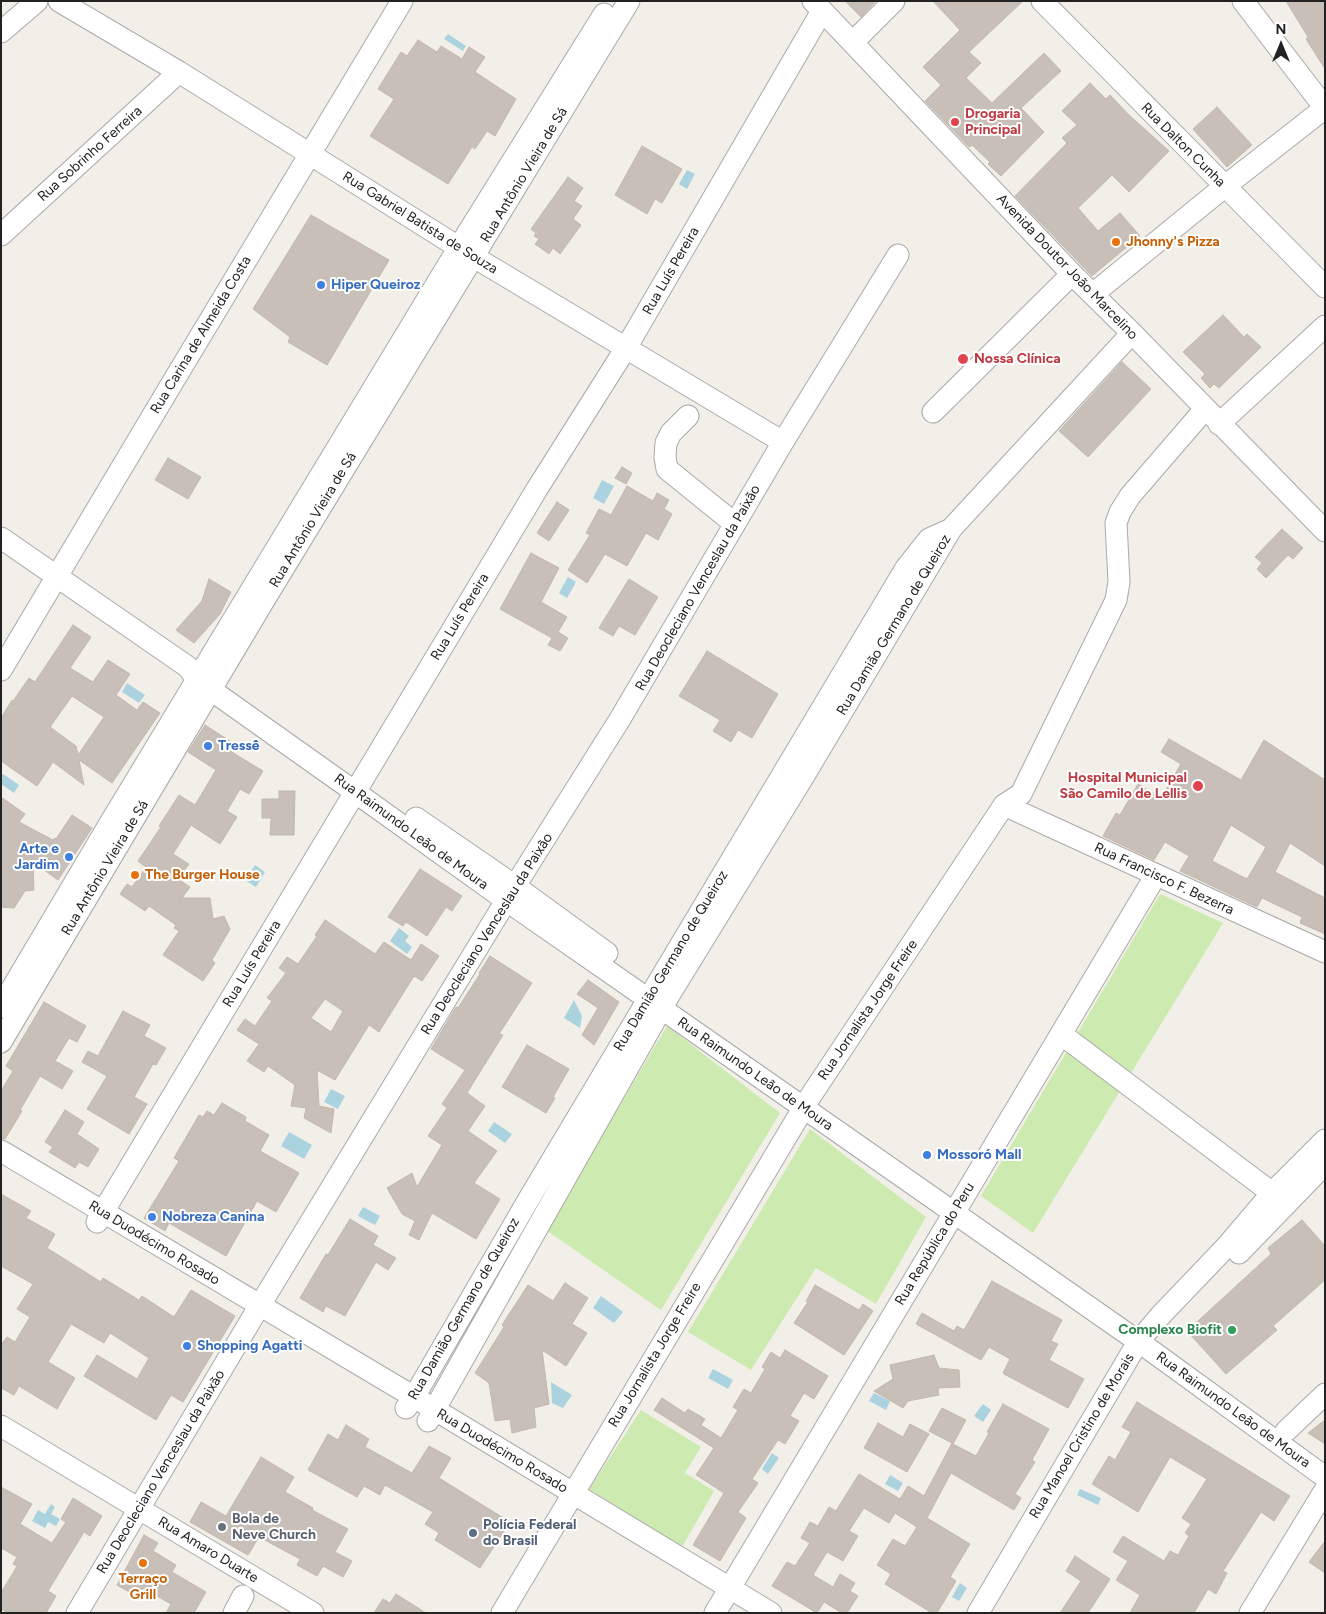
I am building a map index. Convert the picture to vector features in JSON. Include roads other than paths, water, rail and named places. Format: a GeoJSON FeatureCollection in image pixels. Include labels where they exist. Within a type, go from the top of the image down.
{"type":"FeatureCollection","features":[{"type":"Feature","properties":{"kind":"street"},"geometry":{"type":"LineString","coordinates":[[1,32],[37,1]]}},
{"type":"Feature","properties":{"kind":"street","name":"Rua Gabriel Batista de Souza"},"geometry":{"type":"LineString","coordinates":[[59,1],[179,72],[467,252],[784,442]]}},
{"type":"Feature","properties":{"kind":"street","name":"Rua Antônio Vieira de Sá"},"geometry":{"type":"LineString","coordinates":[[583,62],[612,1]]}},
{"type":"Feature","properties":{"kind":"street","name":"Rua Antônio Vieira de Sá"},"geometry":{"type":"LineString","coordinates":[[1,1007],[110,823],[203,677],[583,62],[629,1]]}},
{"type":"Feature","properties":{"kind":"street"},"geometry":{"type":"LineString","coordinates":[[852,42],[894,1]]}},
{"type":"Feature","properties":{"kind":"street","name":"Rua Dalton Cunha"},"geometry":{"type":"LineString","coordinates":[[1042,1],[1325,287]]}},
{"type":"Feature","properties":{"kind":"street"},"geometry":{"type":"LineString","coordinates":[[1093,294],[1224,187],[1325,108],[1242,1]]}},
{"type":"Feature","properties":{"kind":"street","name":"Rua Carina de Almeida Costa"},"geometry":{"type":"LineString","coordinates":[[1,670],[399,2]]}},
{"type":"Feature","properties":{"kind":"street","name":"Avenida Doutor João Marcelino"},"geometry":{"type":"LineString","coordinates":[[817,6],[1072,274],[1325,531]]}},
{"type":"Feature","properties":{"kind":"street","name":"Rua Luís Pereira"},"geometry":{"type":"LineString","coordinates":[[100,1217],[537,489],[626,348],[817,6]]}},
{"type":"Feature","properties":{"kind":"street","name":"Rua Sobrinho Ferreira"},"geometry":{"type":"LineString","coordinates":[[1,235],[179,72]]}},
{"type":"Feature","properties":{"kind":"street","name":"Rua Deocleciano Venceslau da Paixão"},"geometry":{"type":"LineString","coordinates":[[77,1613],[257,1311],[511,893],[620,720],[784,442],[898,255]]}},
{"type":"Feature","properties":{"kind":"street"},"geometry":{"type":"LineString","coordinates":[[933,412],[1072,274]]}},
{"type":"Feature","properties":{"kind":"street","name":"Rua Jornalista Jorge Freire"},"geometry":{"type":"LineString","coordinates":[[502,1613],[807,1103],[1004,805],[1021,794],[1116,600],[1119,582],[1116,523],[1120,512],[1130,496],[1212,416],[1325,326]]}},
{"type":"Feature","properties":{"kind":"street","name":"Rua Damião Germano de Queiroz"},"geometry":{"type":"LineString","coordinates":[[410,1403],[530,1197],[659,998],[794,774],[906,568],[929,539],[951,528],[1132,333]]}},
{"type":"Feature","properties":{"kind":"street"},"geometry":{"type":"LineString","coordinates":[[688,416],[671,433],[666,443],[665,457],[668,469],[736,524]]}},
{"type":"Feature","properties":{"kind":"street","name":"Rua Raimundo Leão de Moura"},"geometry":{"type":"LineString","coordinates":[[1,538],[359,786],[956,1208],[1148,1340],[1286,1431],[1325,1460]]}},
{"type":"Feature","properties":{"kind":"street","name":"Rua Antônio Vieira de Sá"},"geometry":{"type":"LineString","coordinates":[[1,1042],[203,677]]}},
{"type":"Feature","properties":{"kind":"street","name":"Rua Francisco F. Bezerra"},"geometry":{"type":"LineString","coordinates":[[1004,805],[1325,952]]}},
{"type":"Feature","properties":{"kind":"street","name":"Rua República do Peru"},"geometry":{"type":"LineString","coordinates":[[722,1601],[1156,875]]}},
{"type":"Feature","properties":{"kind":"street","name":"Rua Damião Germano de Queiroz"},"geometry":{"type":"LineString","coordinates":[[431,1416],[659,998]]}},
{"type":"Feature","properties":{"kind":"street"},"geometry":{"type":"LineString","coordinates":[[1061,1034],[1278,1200]]}},
{"type":"Feature","properties":{"kind":"street","name":"Rua Manoel Cristino de Morais"},"geometry":{"type":"LineString","coordinates":[[978,1613],[1148,1340],[1180,1313],[1278,1200],[1325,1140]]}},
{"type":"Feature","properties":{"kind":"street","name":"Rua Duodécimo Rosado"},"geometry":{"type":"LineString","coordinates":[[1,1151],[100,1217],[569,1499],[743,1613]]}},
{"type":"Feature","properties":{"kind":"street","name":"Rua Manoel Cristino de Morais"},"geometry":{"type":"LineString","coordinates":[[1278,1200],[1325,1164]]}},
{"type":"Feature","properties":{"kind":"street","name":"Rua Duodécimo Rosado"},"geometry":{"type":"LineString","coordinates":[[1,1165],[100,1217]]}},
{"type":"Feature","properties":{"kind":"street","name":"Rua Raimundo Leão de Moura"},"geometry":{"type":"LineString","coordinates":[[1148,1340],[1325,1477]]}},
{"type":"Feature","properties":{"kind":"street","name":"Rua Manoel Cristino de Morais"},"geometry":{"type":"LineString","coordinates":[[993,1613],[1148,1340]]}},
{"type":"Feature","properties":{"kind":"street"},"geometry":{"type":"LineString","coordinates":[[1286,1431],[1325,1394]]}},
{"type":"Feature","properties":{"kind":"street","name":"Rua Amaro Duarte"},"geometry":{"type":"LineString","coordinates":[[1,1426],[313,1613]]}},
{"type":"Feature","properties":{"kind":"street"},"geometry":{"type":"LineString","coordinates":[[1250,1613],[1325,1490]]}},
{"type":"Feature","properties":{"kind":"street","name":"Rua Duodécimo Rosado"},"geometry":{"type":"LineString","coordinates":[[722,1601],[770,1613]]}},
{"type":"Feature","properties":{"kind":"water"},"geometry":{"type":"Polygon","coordinates":[[[448,34],[466,46],[463,51],[444,39],[448,34]]]}},
{"type":"Feature","properties":{"kind":"water"},"geometry":{"type":"Polygon","coordinates":[[[687,170],[695,174],[687,189],[679,184],[687,170]]]}},
{"type":"Feature","properties":{"kind":"water"},"geometry":{"type":"Polygon","coordinates":[[[602,480],[614,486],[604,504],[593,498],[602,480]]]}},
{"type":"Feature","properties":{"kind":"water"},"geometry":{"type":"Polygon","coordinates":[[[568,577],[576,582],[567,598],[559,593],[568,577]]]}},
{"type":"Feature","properties":{"kind":"water"},"geometry":{"type":"Polygon","coordinates":[[[127,683],[145,695],[139,703],[122,692],[127,683]]]}},
{"type":"Feature","properties":{"kind":"water"},"geometry":{"type":"Polygon","coordinates":[[[3,774],[19,785],[14,793],[1,784],[1,776],[3,774]]]}},
{"type":"Feature","properties":{"kind":"water"},"geometry":{"type":"Polygon","coordinates":[[[255,865],[265,872],[256,887],[245,880],[255,865]]]}},
{"type":"Feature","properties":{"kind":"water"},"geometry":{"type":"Polygon","coordinates":[[[399,928],[409,936],[405,941],[412,947],[407,954],[390,941],[399,928]]]}},
{"type":"Feature","properties":{"kind":"water"},"geometry":{"type":"Polygon","coordinates":[[[574,1000],[582,1016],[580,1028],[564,1018],[574,1000]]]}},
{"type":"Feature","properties":{"kind":"water"},"geometry":{"type":"Polygon","coordinates":[[[331,1089],[345,1096],[338,1109],[324,1102],[331,1089]]]}},
{"type":"Feature","properties":{"kind":"water"},"geometry":{"type":"Polygon","coordinates":[[[494,1122],[512,1134],[505,1143],[488,1131],[494,1122]]]}},
{"type":"Feature","properties":{"kind":"water"},"geometry":{"type":"Polygon","coordinates":[[[289,1132],[312,1145],[304,1159],[281,1146],[289,1132]]]}},
{"type":"Feature","properties":{"kind":"water"},"geometry":{"type":"Polygon","coordinates":[[[363,1207],[380,1216],[375,1225],[358,1216],[363,1207]]]}},
{"type":"Feature","properties":{"kind":"water"},"geometry":{"type":"Polygon","coordinates":[[[601,1296],[623,1312],[614,1323],[593,1308],[601,1296]]]}},
{"type":"Feature","properties":{"kind":"water"},"geometry":{"type":"Polygon","coordinates":[[[713,1369],[733,1380],[728,1389],[708,1378],[713,1369]]]}},
{"type":"Feature","properties":{"kind":"water"},"geometry":{"type":"Polygon","coordinates":[[[551,1382],[572,1395],[563,1408],[552,1403],[551,1382]]]}},
{"type":"Feature","properties":{"kind":"water"},"geometry":{"type":"Polygon","coordinates":[[[874,1393],[890,1401],[886,1410],[869,1401],[874,1393]]]}},
{"type":"Feature","properties":{"kind":"water"},"geometry":{"type":"Polygon","coordinates":[[[983,1404],[991,1410],[983,1422],[974,1416],[983,1404]]]}},
{"type":"Feature","properties":{"kind":"water"},"geometry":{"type":"Polygon","coordinates":[[[772,1453],[779,1458],[768,1474],[762,1469],[772,1453]]]}},
{"type":"Feature","properties":{"kind":"water"},"geometry":{"type":"Polygon","coordinates":[[[890,1475],[903,1483],[898,1491],[885,1484],[890,1475]]]}},
{"type":"Feature","properties":{"kind":"water"},"geometry":{"type":"Polygon","coordinates":[[[1080,1489],[1101,1498],[1098,1505],[1077,1495],[1080,1489]]]}},
{"type":"Feature","properties":{"kind":"water"},"geometry":{"type":"Polygon","coordinates":[[[51,1504],[55,1507],[51,1514],[60,1519],[56,1526],[48,1522],[45,1528],[32,1521],[38,1510],[45,1514],[51,1504]]]}},
{"type":"Feature","properties":{"kind":"water"},"geometry":{"type":"Polygon","coordinates":[[[960,1583],[967,1588],[959,1601],[952,1597],[960,1583]]]}},
{"type":"Feature","properties":{"kind":"place","name":"Drogaria Principal"},"geometry":{"type":"Point","coordinates":[955,122]}},
{"type":"Feature","properties":{"kind":"place","name":"Jhonny's Pizza"},"geometry":{"type":"Point","coordinates":[1116,242]}},
{"type":"Feature","properties":{"kind":"place","name":"Hiper Queiroz"},"geometry":{"type":"Point","coordinates":[321,285]}},
{"type":"Feature","properties":{"kind":"place","name":"Nossa Clínica"},"geometry":{"type":"Point","coordinates":[963,359]}},
{"type":"Feature","properties":{"kind":"place","name":"Tressê"},"geometry":{"type":"Point","coordinates":[208,746]}},
{"type":"Feature","properties":{"kind":"place","name":"Hospital Municipal São Camilo de Lellis"},"geometry":{"type":"Point","coordinates":[1198,786]}},
{"type":"Feature","properties":{"kind":"place","name":"Arte e Jardim"},"geometry":{"type":"Point","coordinates":[69,857]}},
{"type":"Feature","properties":{"kind":"place","name":"The Burger House"},"geometry":{"type":"Point","coordinates":[135,875]}},
{"type":"Feature","properties":{"kind":"place","name":"Mossoró Mall"},"geometry":{"type":"Point","coordinates":[927,1155]}},
{"type":"Feature","properties":{"kind":"place","name":"Nobreza Canina"},"geometry":{"type":"Point","coordinates":[152,1217]}},
{"type":"Feature","properties":{"kind":"place","name":"Complexo Biofit"},"geometry":{"type":"Point","coordinates":[1232,1330]}},
{"type":"Feature","properties":{"kind":"place","name":"Shopping Agatti"},"geometry":{"type":"Point","coordinates":[187,1346]}},
{"type":"Feature","properties":{"kind":"place","name":"Bola de Neve Church"},"geometry":{"type":"Point","coordinates":[222,1527]}},
{"type":"Feature","properties":{"kind":"place","name":"Polícia Federal do Brasil"},"geometry":{"type":"Point","coordinates":[473,1533]}},
{"type":"Feature","properties":{"kind":"place","name":"Terraço Grill"},"geometry":{"type":"Point","coordinates":[143,1563]}}]}
